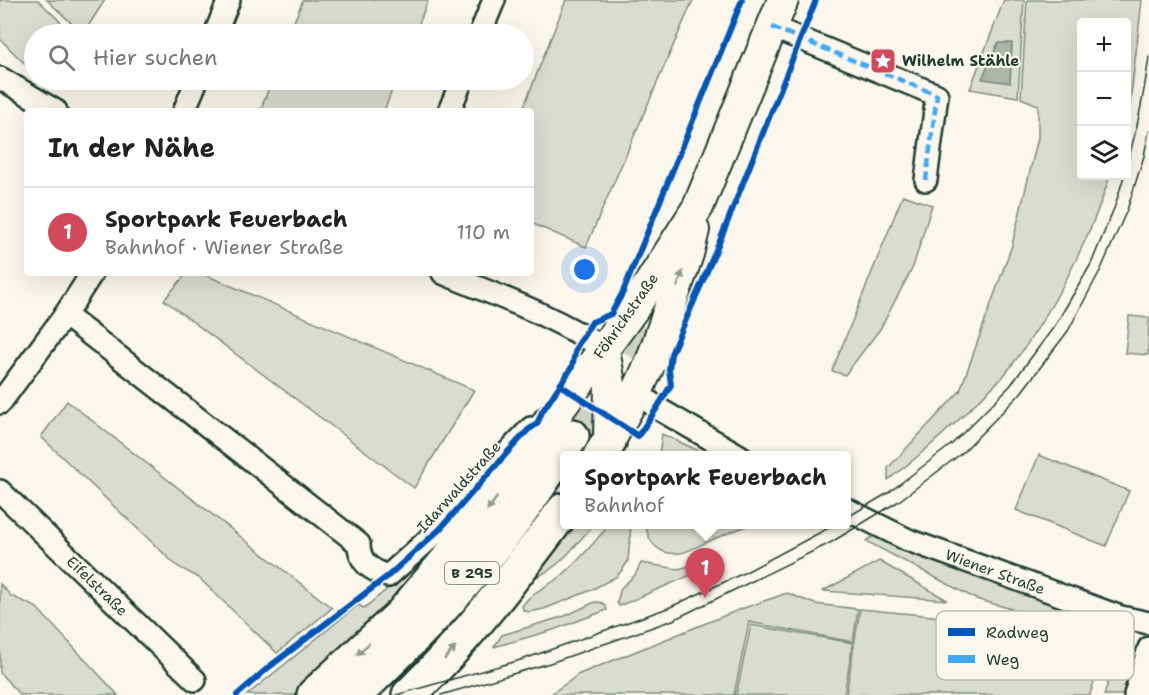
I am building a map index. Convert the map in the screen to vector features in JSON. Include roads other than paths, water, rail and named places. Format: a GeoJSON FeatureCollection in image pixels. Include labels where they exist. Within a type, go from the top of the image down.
{"type":"FeatureCollection","features":[{"type":"Feature","properties":{"kind":"main road","name":"Föhrichstraße"},"geometry":{"type":"LineString","coordinates":[[355,695],[441,609],[487,556],[531,498],[561,429],[572,393],[614,346],[634,308],[698,207],[777,14]]}},
{"type":"Feature","properties":{"kind":"main road","name":"Föhrichstraße"},"geometry":{"type":"LineString","coordinates":[[623,388],[652,359],[693,238],[698,207]]}},
{"type":"Feature","properties":{"kind":"main road"},"geometry":{"type":"LineString","coordinates":[[604,449],[623,388],[614,346],[642,337],[664,325]]}},
{"type":"Feature","properties":{"kind":"main road"},"geometry":{"type":"LineString","coordinates":[[572,393],[623,388]]}},
{"type":"Feature","properties":{"kind":"main road"},"geometry":{"type":"LineString","coordinates":[[314,695],[401,615],[488,510],[561,429]]}},
{"type":"Feature","properties":{"kind":"main road"},"geometry":{"type":"LineString","coordinates":[[409,695],[452,651],[560,515]]}},
{"type":"Feature","properties":{"kind":"street"},"geometry":{"type":"LineString","coordinates":[[219,24],[229,0]]}},
{"type":"Feature","properties":{"kind":"street"},"geometry":{"type":"LineString","coordinates":[[484,24],[494,0]]}},
{"type":"Feature","properties":{"kind":"street"},"geometry":{"type":"LineString","coordinates":[[777,14],[938,95],[926,180]]}},
{"type":"Feature","properties":{"kind":"street"},"geometry":{"type":"LineString","coordinates":[[0,78],[51,108]]}},
{"type":"Feature","properties":{"kind":"street"},"geometry":{"type":"LineString","coordinates":[[185,108],[193,90]]}},
{"type":"Feature","properties":{"kind":"street"},"geometry":{"type":"LineString","coordinates":[[450,108],[458,90]]}},
{"type":"Feature","properties":{"kind":"street"},"geometry":{"type":"LineString","coordinates":[[0,404],[65,315],[90,276]]}},
{"type":"Feature","properties":{"kind":"street"},"geometry":{"type":"LineString","coordinates":[[450,276],[614,346]]}},
{"type":"Feature","properties":{"kind":"street","name":"Idarwaldstraße"},"geometry":{"type":"LineString","coordinates":[[65,315],[359,544],[362,560],[377,572],[388,576],[440,529],[528,430],[537,424],[561,429]]}},
{"type":"Feature","properties":{"kind":"street"},"geometry":{"type":"LineString","coordinates":[[623,388],[731,451]]}},
{"type":"Feature","properties":{"kind":"street","name":"Eifelstraße"},"geometry":{"type":"LineString","coordinates":[[0,491],[195,680]]}},
{"type":"Feature","properties":{"kind":"street","name":"Wiener Straße"},"geometry":{"type":"LineString","coordinates":[[851,512],[908,540],[1104,611]]}},
{"type":"Feature","properties":{"kind":"street","name":"Wiener Straße"},"geometry":{"type":"LineString","coordinates":[[1134,620],[1149,623]]}},
{"type":"Feature","properties":{"kind":"street"},"geometry":{"type":"LineString","coordinates":[[1135,695],[1149,648]]}},
{"type":"Feature","properties":{"kind":"tunnel"},"geometry":{"type":"LineString","coordinates":[[572,436],[663,287]]}},
{"type":"Feature","properties":{"kind":"tram line"},"geometry":{"type":"LineString","coordinates":[[1131,150],[1149,57]]}},
{"type":"Feature","properties":{"kind":"tram line"},"geometry":{"type":"LineString","coordinates":[[441,695],[550,663],[673,620],[830,543],[899,501],[962,453],[1020,394],[1068,331],[1101,269],[1127,210],[1144,156],[1149,131]]}},
{"type":"Feature","properties":{"kind":"tram line"},"geometry":{"type":"LineString","coordinates":[[851,515],[888,493],[952,444],[1010,386],[1056,324],[1091,264],[1115,206],[1123,180]]}},
{"type":"Feature","properties":{"kind":"tram line"},"geometry":{"type":"LineString","coordinates":[[396,695],[524,659],[668,608],[746,572],[827,529]]}},
{"type":"Feature","properties":{"kind":"place","name":"Wilhelm Stähle"},"geometry":{"type":"Point","coordinates":[883,61]}},
{"type":"Feature","properties":{"kind":"place","name":"Sportpark Feuerbach"},"geometry":{"type":"Point","coordinates":[705,598]}}]}
